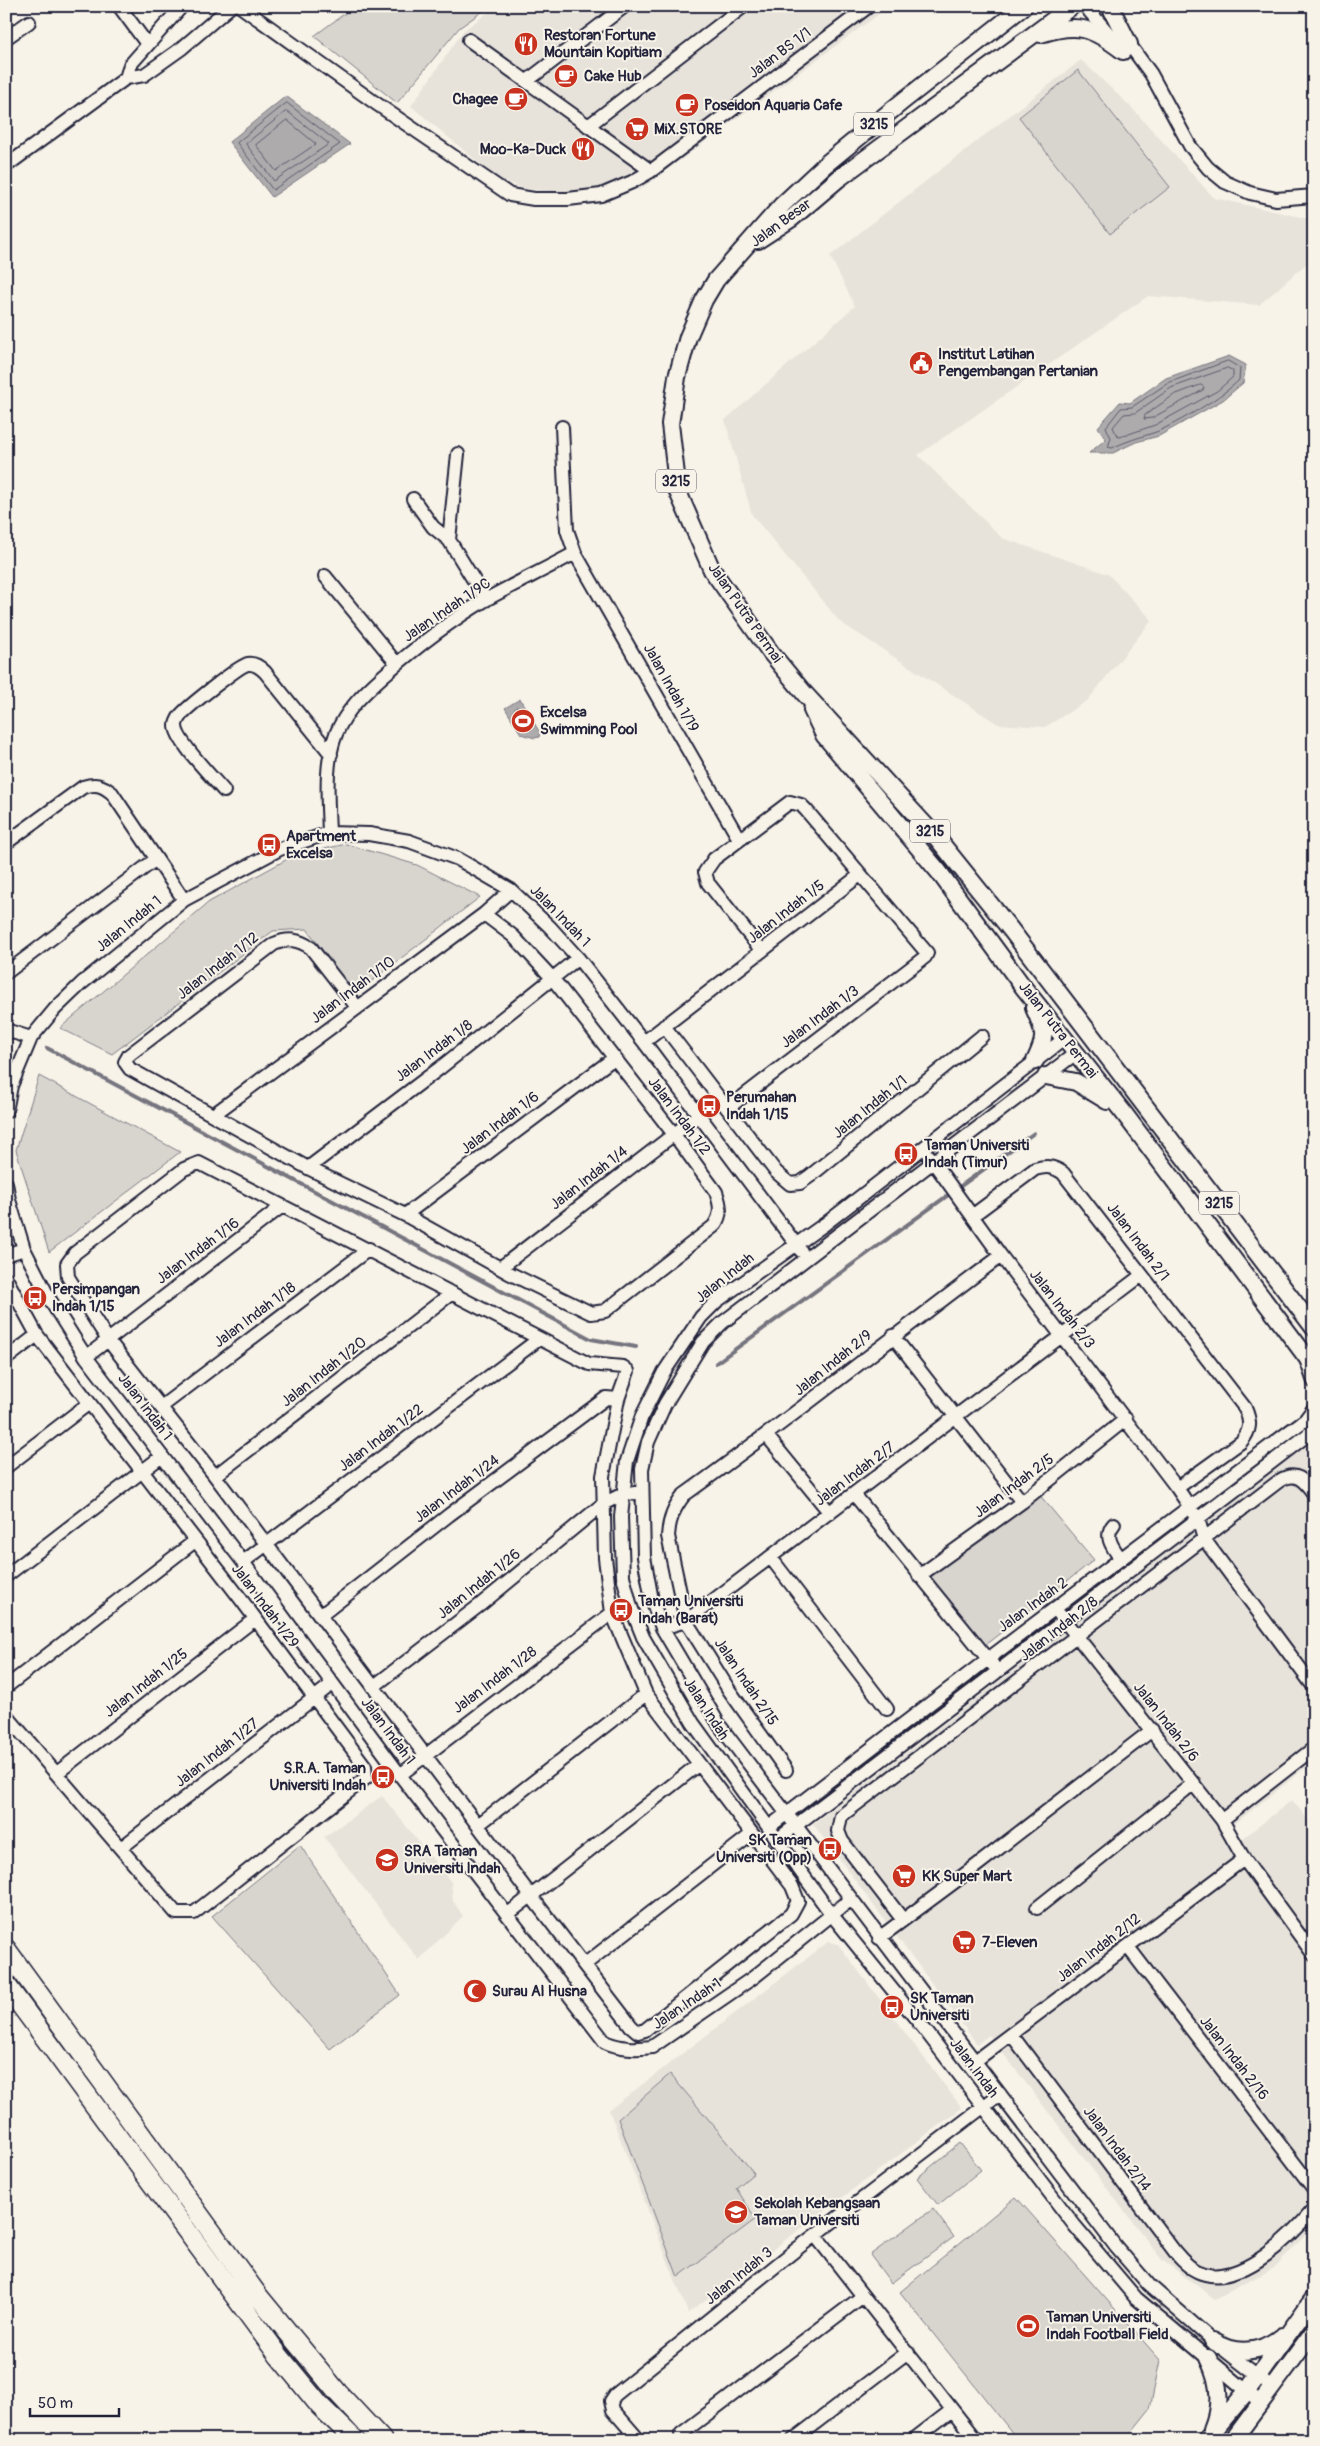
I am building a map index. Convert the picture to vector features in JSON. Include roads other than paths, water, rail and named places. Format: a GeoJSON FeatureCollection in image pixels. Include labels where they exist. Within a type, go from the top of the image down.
{"type":"FeatureCollection","features":[{"type":"Feature","properties":{"kind":"highway"},"geometry":{"type":"LineString","coordinates":[[6,1949],[259,2297],[338,2393],[382,2440]]}},
{"type":"Feature","properties":{"kind":"highway"},"geometry":{"type":"LineString","coordinates":[[6,1985],[273,2349],[320,2406],[355,2440]]}},
{"type":"Feature","properties":{"kind":"main road","name":"Jalan Besar"},"geometry":{"type":"LineString","coordinates":[[742,251],[792,218],[838,179],[1072,6]]}},
{"type":"Feature","properties":{"kind":"main road"},"geometry":{"type":"LineString","coordinates":[[1110,6],[1126,48]]}},
{"type":"Feature","properties":{"kind":"main road","name":"Jalan Besar"},"geometry":{"type":"LineString","coordinates":[[742,251],[782,204],[826,164],[1021,8]]}},
{"type":"Feature","properties":{"kind":"main road"},"geometry":{"type":"LineString","coordinates":[[1028,38],[1059,28],[1083,27],[1126,48]]}},
{"type":"Feature","properties":{"kind":"main road","name":"Jalan Putra Permai"},"geometry":{"type":"LineString","coordinates":[[742,251],[716,280],[704,300],[688,337],[677,377],[670,424],[678,492],[712,570],[734,603],[804,693],[937,838],[1047,977],[1314,1328]]}},
{"type":"Feature","properties":{"kind":"main road","name":"Jalan Putra Permai"},"geometry":{"type":"LineString","coordinates":[[804,693],[824,735],[939,872],[1024,988],[1073,1043],[1310,1361]]}},
{"type":"Feature","properties":{"kind":"main road"},"geometry":{"type":"LineString","coordinates":[[1047,977],[1051,997],[1073,1027],[1073,1043],[1089,1044],[1113,1075],[1122,1078]]}},
{"type":"Feature","properties":{"kind":"main road"},"geometry":{"type":"LineString","coordinates":[[1024,988],[1043,1034],[1044,1043],[1035,1061]]}},
{"type":"Feature","properties":{"kind":"main road"},"geometry":{"type":"LineString","coordinates":[[1046,1076],[1076,1082],[1123,1112]]}},
{"type":"Feature","properties":{"kind":"main road"},"geometry":{"type":"LineString","coordinates":[[1208,2438],[1247,2391],[1314,2298]]}},
{"type":"Feature","properties":{"kind":"main road"},"geometry":{"type":"LineString","coordinates":[[1213,2341],[1228,2349],[1253,2351],[1269,2345],[1293,2328]]}},
{"type":"Feature","properties":{"kind":"main road"},"geometry":{"type":"LineString","coordinates":[[1233,2440],[1314,2331]]}},
{"type":"Feature","properties":{"kind":"main road"},"geometry":{"type":"LineString","coordinates":[[1208,2358],[1216,2377],[1219,2396],[1216,2416],[1208,2438]]}},
{"type":"Feature","properties":{"kind":"street"},"geometry":{"type":"LineString","coordinates":[[119,6],[147,44]]}},
{"type":"Feature","properties":{"kind":"street"},"geometry":{"type":"LineString","coordinates":[[126,78],[130,65],[182,6]]}},
{"type":"Feature","properties":{"kind":"street"},"geometry":{"type":"LineString","coordinates":[[6,166],[126,78],[144,75],[182,48],[231,6]]}},
{"type":"Feature","properties":{"kind":"street","name":"Jalan BS 1/1"},"geometry":{"type":"LineString","coordinates":[[240,6],[374,102],[510,195],[568,200],[601,195],[651,172],[869,6]]}},
{"type":"Feature","properties":{"kind":"street"},"geometry":{"type":"LineString","coordinates":[[527,82],[625,6]]}},
{"type":"Feature","properties":{"kind":"street"},"geometry":{"type":"LineString","coordinates":[[588,126],[744,6]]}},
{"type":"Feature","properties":{"kind":"street"},"geometry":{"type":"LineString","coordinates":[[1085,6],[1151,74],[1190,146],[1208,168],[1225,182],[1250,193],[1276,199],[1314,196]]}},
{"type":"Feature","properties":{"kind":"street"},"geometry":{"type":"LineString","coordinates":[[1101,6],[1126,48]]}},
{"type":"Feature","properties":{"kind":"street"},"geometry":{"type":"LineString","coordinates":[[6,38],[29,22]]}},
{"type":"Feature","properties":{"kind":"street"},"geometry":{"type":"LineString","coordinates":[[469,40],[651,172]]}},
{"type":"Feature","properties":{"kind":"street"},"geometry":{"type":"LineString","coordinates":[[562,427],[567,530],[575,553]]}},
{"type":"Feature","properties":{"kind":"street"},"geometry":{"type":"LineString","coordinates":[[449,540],[458,454]]}},
{"type":"Feature","properties":{"kind":"street"},"geometry":{"type":"LineString","coordinates":[[413,499],[433,527],[449,540],[486,600]]}},
{"type":"Feature","properties":{"kind":"street","name":"Jalan Indah 1/9C"},"geometry":{"type":"LineString","coordinates":[[329,833],[328,794],[331,754],[335,736],[351,707],[397,664],[486,600],[575,553]]}},
{"type":"Feature","properties":{"kind":"street","name":"Jalan Indah 1/19"},"geometry":{"type":"LineString","coordinates":[[575,553],[739,839]]}},
{"type":"Feature","properties":{"kind":"street"},"geometry":{"type":"LineString","coordinates":[[326,576],[397,664]]}},
{"type":"Feature","properties":{"kind":"street"},"geometry":{"type":"LineString","coordinates":[[224,791],[180,738],[176,726],[181,714],[241,666],[254,664],[265,672],[331,754]]}},
{"type":"Feature","properties":{"kind":"street"},"geometry":{"type":"LineString","coordinates":[[300,715],[335,736]]}},
{"type":"Feature","properties":{"kind":"street"},"geometry":{"type":"LineString","coordinates":[[6,843],[83,787],[92,784],[102,786],[112,793],[184,900]]}},
{"type":"Feature","properties":{"kind":"street"},"geometry":{"type":"LineString","coordinates":[[762,951],[705,878],[707,866],[739,839],[783,805],[790,802],[801,805],[860,875]]}},
{"type":"Feature","properties":{"kind":"street","name":"Jalan Indah 1"},"geometry":{"type":"LineString","coordinates":[[6,1111],[11,1086],[31,1038],[55,1009],[82,983],[184,900],[280,849],[329,833],[369,834],[409,842],[458,859],[511,890],[528,903],[578,958],[644,1042],[807,1259]]}},
{"type":"Feature","properties":{"kind":"street"},"geometry":{"type":"LineString","coordinates":[[6,973],[156,859]]}},
{"type":"Feature","properties":{"kind":"street","name":"Jalan Indah 1/3"},"geometry":{"type":"LineString","coordinates":[[728,1108],[925,957],[925,949],[860,875]]}},
{"type":"Feature","properties":{"kind":"street","name":"Jalan Indah 1/5"},"geometry":{"type":"LineString","coordinates":[[644,1042],[860,875]]}},
{"type":"Feature","properties":{"kind":"street","name":"Jalan Indah 1/10"},"geometry":{"type":"LineString","coordinates":[[213,1115],[484,914],[511,890]]}},
{"type":"Feature","properties":{"kind":"street","name":"Jalan Indah 1/2"},"geometry":{"type":"LineString","coordinates":[[484,914],[513,936],[553,979],[674,1133],[716,1192],[720,1204],[720,1216],[714,1226],[605,1311],[598,1314],[584,1310],[500,1268]]}},
{"type":"Feature","properties":{"kind":"street","name":"Jalan Indah 1/12"},"geometry":{"type":"LineString","coordinates":[[213,1115],[130,1069],[125,1062],[128,1056],[274,944],[283,940],[302,942],[311,948],[357,1007]]}},
{"type":"Feature","properties":{"kind":"street","name":"Jalan Indah 1/8"},"geometry":{"type":"LineString","coordinates":[[308,1168],[578,958]]}},
{"type":"Feature","properties":{"kind":"street"},"geometry":{"type":"LineString","coordinates":[[664,1026],[728,1108]]}},
{"type":"Feature","properties":{"kind":"street"},"geometry":{"type":"LineString","coordinates":[[6,1030],[31,1038]]}},
{"type":"Feature","properties":{"kind":"street","name":"Jalan Indah 1/1"},"geometry":{"type":"LineString","coordinates":[[728,1108],[776,1172],[790,1184],[800,1183],[982,1036]]}},
{"type":"Feature","properties":{"kind":"street","name":"Jalan Indah"},"geometry":{"type":"LineString","coordinates":[[1073,1043],[1035,1061],[923,1149],[717,1301],[686,1338],[664,1372],[642,1416],[627,1461],[622,1495],[623,1576],[631,1607],[643,1637],[693,1723],[832,1915],[925,2030],[1074,2226],[1136,2298],[1261,2403]]}},
{"type":"Feature","properties":{"kind":"street","name":"Jalan Indah"},"geometry":{"type":"LineString","coordinates":[[1073,1043],[1046,1076],[722,1323],[703,1342],[665,1404],[648,1442],[642,1469],[644,1557],[652,1600],[662,1628],[720,1726],[850,1900],[975,2061],[1026,2132],[1131,2265],[1213,2341],[1273,2388]]}},
{"type":"Feature","properties":{"kind":"street","name":"Jalan Indah 1/6"},"geometry":{"type":"LineString","coordinates":[[404,1215],[614,1058]]}},
{"type":"Feature","properties":{"kind":"street"},"geometry":{"type":"LineString","coordinates":[[213,1115],[308,1168],[404,1215],[500,1268]]}},
{"type":"Feature","properties":{"kind":"street","name":"Jalan Indah 1/4"},"geometry":{"type":"LineString","coordinates":[[500,1268],[699,1115]]}},
{"type":"Feature","properties":{"kind":"street","name":"Jalan Indah 2/3"},"geometry":{"type":"LineString","coordinates":[[923,1149],[1001,1256],[1177,1488],[1198,1519],[1204,1539],[1314,1687]]}},
{"type":"Feature","properties":{"kind":"street"},"geometry":{"type":"LineString","coordinates":[[199,1163],[208,1166],[281,1207],[369,1249],[589,1364],[626,1368],[628,1375],[618,1399],[603,1476],[602,1504],[605,1558],[612,1613],[646,1694],[796,1893],[796,1908],[791,1914],[645,2030],[638,2032],[634,2029],[531,1896],[215,1476],[108,1340],[68,1277],[67,1264],[75,1253],[184,1169],[199,1163]]}},
{"type":"Feature","properties":{"kind":"street","name":"Jalan Indah 2/1"},"geometry":{"type":"LineString","coordinates":[[972,1216],[1035,1169],[1045,1166],[1055,1168],[1063,1173],[1245,1408],[1250,1418],[1248,1434],[1242,1442],[1177,1488]]}},
{"type":"Feature","properties":{"kind":"street","name":"Jalan Indah 1"},"geometry":{"type":"LineString","coordinates":[[6,1183],[9,1200],[24,1249],[50,1300],[86,1357],[243,1562],[400,1775],[605,2042],[618,2048],[637,2049],[652,2047],[671,2036],[754,1977],[850,1900]]}},
{"type":"Feature","properties":{"kind":"street","name":"Jalan Indah 1/16"},"geometry":{"type":"LineString","coordinates":[[86,1357],[281,1207]]}},
{"type":"Feature","properties":{"kind":"street"},"geometry":{"type":"LineString","coordinates":[[6,1255],[24,1249]]}},
{"type":"Feature","properties":{"kind":"street","name":"Jalan Indah 1/18"},"geometry":{"type":"LineString","coordinates":[[161,1408],[369,1249]]}},
{"type":"Feature","properties":{"kind":"street","name":"Jalan Indah 2/9"},"geometry":{"type":"LineString","coordinates":[[684,1496],[767,1436],[893,1336],[1001,1256]]}},
{"type":"Feature","properties":{"kind":"street","name":"Jalan Indah 2/7"},"geometry":{"type":"LineString","coordinates":[[662,1628],[686,1621],[1142,1275]]}},
{"type":"Feature","properties":{"kind":"street","name":"Jalan Indah 1/29"},"geometry":{"type":"LineString","coordinates":[[6,1278],[37,1335],[88,1404],[142,1471],[315,1697],[365,1766],[366,1778],[194,1913],[176,1913],[121,1848]]}},
{"type":"Feature","properties":{"kind":"street","name":"Jalan Indah 1/20"},"geometry":{"type":"LineString","coordinates":[[215,1476],[452,1293]]}},
{"type":"Feature","properties":{"kind":"street"},"geometry":{"type":"LineString","coordinates":[[6,1359],[37,1335]]}},
{"type":"Feature","properties":{"kind":"street"},"geometry":{"type":"LineString","coordinates":[[893,1336],[1022,1502]]}},
{"type":"Feature","properties":{"kind":"street","name":"Jalan Indah 1/22"},"geometry":{"type":"LineString","coordinates":[[243,1562],[539,1339]]}},
{"type":"Feature","properties":{"kind":"street"},"geometry":{"type":"LineString","coordinates":[[1310,1361],[1314,1382]]}},
{"type":"Feature","properties":{"kind":"street","name":"Jalan Indah 1/24"},"geometry":{"type":"LineString","coordinates":[[320,1616],[449,1515],[606,1398],[618,1399]]}},
{"type":"Feature","properties":{"kind":"street"},"geometry":{"type":"LineString","coordinates":[[6,1467],[88,1404]]}},
{"type":"Feature","properties":{"kind":"street","name":"Jalan Indah 2"},"geometry":{"type":"LineString","coordinates":[[769,1827],[1305,1420],[1314,1408]]}},
{"type":"Feature","properties":{"kind":"street","name":"Jalan Indah 2/5"},"geometry":{"type":"LineString","coordinates":[[919,1576],[1022,1502],[1126,1419]]}},
{"type":"Feature","properties":{"kind":"street","name":"Jalan Indah 2"},"geometry":{"type":"LineString","coordinates":[[778,1839],[1314,1430]]}},
{"type":"Feature","properties":{"kind":"street"},"geometry":{"type":"LineString","coordinates":[[767,1436],[830,1513]]}},
{"type":"Feature","properties":{"kind":"street"},"geometry":{"type":"LineString","coordinates":[[6,1576],[162,1456]]}},
{"type":"Feature","properties":{"kind":"street","name":"Jalan Indah 2/8"},"geometry":{"type":"LineString","coordinates":[[903,1920],[842,1841],[838,1831],[841,1816],[1078,1637],[1171,1562],[1279,1481],[1291,1475],[1304,1481],[1314,1494]]}},
{"type":"Feature","properties":{"kind":"street","name":"Jalan Indah 1/26"},"geometry":{"type":"LineString","coordinates":[[373,1687],[480,1604],[602,1504],[622,1495],[642,1492]]}},
{"type":"Feature","properties":{"kind":"street"},"geometry":{"type":"LineString","coordinates":[[854,1494],[998,1671]]}},
{"type":"Feature","properties":{"kind":"street","name":"Jalan Indah 2/15"},"geometry":{"type":"LineString","coordinates":[[684,1496],[675,1508],[669,1525],[668,1536],[686,1621],[729,1690],[786,1770]]}},
{"type":"Feature","properties":{"kind":"street"},"geometry":{"type":"LineString","coordinates":[[1114,1524],[1110,1528],[1109,1538],[1121,1559]]}},
{"type":"Feature","properties":{"kind":"street"},"geometry":{"type":"LineString","coordinates":[[6,1687],[195,1540]]}},
{"type":"Feature","properties":{"kind":"street"},"geometry":{"type":"LineString","coordinates":[[771,1558],[888,1708]]}},
{"type":"Feature","properties":{"kind":"street","name":"Jalan Indah 2/6"},"geometry":{"type":"LineString","coordinates":[[1055,1609],[1222,1820],[1244,1859],[1314,1955]]}},
{"type":"Feature","properties":{"kind":"street","name":"Jalan Indah 1/28"},"geometry":{"type":"LineString","coordinates":[[400,1775],[612,1613]]}},
{"type":"Feature","properties":{"kind":"street","name":"Jalan Indah 1/25"},"geometry":{"type":"LineString","coordinates":[[56,1773],[255,1619]]}},
{"type":"Feature","properties":{"kind":"street","name":"Jalan Indah 1/27"},"geometry":{"type":"LineString","coordinates":[[121,1848],[332,1684]]}},
{"type":"Feature","properties":{"kind":"street"},"geometry":{"type":"LineString","coordinates":[[478,1825],[646,1694]]}},
{"type":"Feature","properties":{"kind":"street"},"geometry":{"type":"LineString","coordinates":[[6,1715],[121,1848]]}},
{"type":"Feature","properties":{"kind":"street"},"geometry":{"type":"LineString","coordinates":[[879,1938],[976,1866],[1152,1730]]}},
{"type":"Feature","properties":{"kind":"street"},"geometry":{"type":"LineString","coordinates":[[1222,1820],[1314,1748]]}},
{"type":"Feature","properties":{"kind":"street"},"geometry":{"type":"LineString","coordinates":[[508,1914],[699,1764]]}},
{"type":"Feature","properties":{"kind":"street"},"geometry":{"type":"LineString","coordinates":[[1037,1908],[1194,1783]]}},
{"type":"Feature","properties":{"kind":"street"},"geometry":{"type":"LineString","coordinates":[[584,1965],[752,1834]]}},
{"type":"Feature","properties":{"kind":"street","name":"Jalan Indah 2/12"},"geometry":{"type":"LineString","coordinates":[[975,2061],[1244,1859]]}},
{"type":"Feature","properties":{"kind":"street","name":"Jalan Indah 2/16"},"geometry":{"type":"LineString","coordinates":[[1128,1947],[1314,2189]]}},
{"type":"Feature","properties":{"kind":"street"},"geometry":{"type":"LineString","coordinates":[[925,2030],[940,2017]]}},
{"type":"Feature","properties":{"kind":"street","name":"Jalan Indah 2/14"},"geometry":{"type":"LineString","coordinates":[[1011,2034],[1185,2264],[1206,2274],[1218,2276],[1227,2274],[1255,2262],[1293,2232],[1314,2209]]}},
{"type":"Feature","properties":{"kind":"street","name":"Jalan Indah 3"},"geometry":{"type":"LineString","coordinates":[[639,2440],[613,2410],[610,2401],[615,2394],[815,2235],[1000,2094]]}},
{"type":"Feature","properties":{"kind":"street"},"geometry":{"type":"LineString","coordinates":[[815,2235],[976,2440]]}},
{"type":"Feature","properties":{"kind":"street"},"geometry":{"type":"LineString","coordinates":[[681,2434],[864,2296]]}},
{"type":"Feature","properties":{"kind":"street"},"geometry":{"type":"LineString","coordinates":[[793,2440],[908,2352]]}},
{"type":"Feature","properties":{"kind":"street"},"geometry":{"type":"LineString","coordinates":[[913,2440],[952,2410]]}},
{"type":"Feature","properties":{"kind":"water"},"geometry":{"type":"Polygon","coordinates":[[[286,96],[350,144],[272,197],[229,142],[286,96]]]}},
{"type":"Feature","properties":{"kind":"water"},"geometry":{"type":"Polygon","coordinates":[[[1229,356],[1246,365],[1243,383],[1223,400],[1159,436],[1136,442],[1113,453],[1089,453],[1106,439],[1098,427],[1120,402],[1130,403],[1166,378],[1229,356]]]}},
{"type":"Feature","properties":{"kind":"water","name":"Excelsa Swimming Pool"},"geometry":{"type":"Polygon","coordinates":[[[520,699],[540,733],[539,737],[535,738],[521,734],[505,708],[520,699]]]}},
{"type":"Feature","properties":{"kind":"waterway"},"geometry":{"type":"LineString","coordinates":[[47,1048],[591,1339],[636,1347]]}},
{"type":"Feature","properties":{"kind":"waterway"},"geometry":{"type":"LineString","coordinates":[[716,1363],[1034,1133]]}},
{"type":"Feature","properties":{"kind":"place","name":"Restoran Fortune Mountain Kopitiam"},"geometry":{"type":"Point","coordinates":[526,44]}},
{"type":"Feature","properties":{"kind":"place","name":"Cake Hub"},"geometry":{"type":"Point","coordinates":[566,76]}},
{"type":"Feature","properties":{"kind":"place","name":"Chagee"},"geometry":{"type":"Point","coordinates":[516,99]}},
{"type":"Feature","properties":{"kind":"place","name":"Poseidon Aquaria Cafe"},"geometry":{"type":"Point","coordinates":[687,105]}},
{"type":"Feature","properties":{"kind":"place","name":"MiX.STORE"},"geometry":{"type":"Point","coordinates":[637,129]}},
{"type":"Feature","properties":{"kind":"place","name":"Moo-Ka-Duck"},"geometry":{"type":"Point","coordinates":[583,149]}},
{"type":"Feature","properties":{"kind":"place","name":"Institut Latihan Pengembangan Pertanian"},"geometry":{"type":"Point","coordinates":[921,363]}},
{"type":"Feature","properties":{"kind":"place","name":"Excelsa Swimming Pool"},"geometry":{"type":"Point","coordinates":[523,721]}},
{"type":"Feature","properties":{"kind":"place","name":"Apartment Excelsa"},"geometry":{"type":"Point","coordinates":[269,845]}},
{"type":"Feature","properties":{"kind":"place","name":"Perumahan Indah 1/15"},"geometry":{"type":"Point","coordinates":[709,1106]}},
{"type":"Feature","properties":{"kind":"place","name":"Taman Universiti Indah (Timur)"},"geometry":{"type":"Point","coordinates":[906,1154]}},
{"type":"Feature","properties":{"kind":"place","name":"Persimpangan Indah 1/15"},"geometry":{"type":"Point","coordinates":[35,1298]}},
{"type":"Feature","properties":{"kind":"place","name":"Taman Universiti Indah (Barat)"},"geometry":{"type":"Point","coordinates":[621,1610]}},
{"type":"Feature","properties":{"kind":"place","name":"S.R.A. Taman Universiti Indah"},"geometry":{"type":"Point","coordinates":[383,1777]}},
{"type":"Feature","properties":{"kind":"place","name":"SK Taman Universiti (Opp)"},"geometry":{"type":"Point","coordinates":[830,1849]}},
{"type":"Feature","properties":{"kind":"place","name":"SRA Taman Universiti Indah"},"geometry":{"type":"Point","coordinates":[387,1860]}},
{"type":"Feature","properties":{"kind":"place","name":"KK Super Mart"},"geometry":{"type":"Point","coordinates":[904,1876]}},
{"type":"Feature","properties":{"kind":"place","name":"7-Eleven"},"geometry":{"type":"Point","coordinates":[964,1942]}},
{"type":"Feature","properties":{"kind":"place","name":"Surau Al Husna"},"geometry":{"type":"Point","coordinates":[475,1991]}},
{"type":"Feature","properties":{"kind":"place","name":"SK Taman Universiti"},"geometry":{"type":"Point","coordinates":[892,2007]}},
{"type":"Feature","properties":{"kind":"place","name":"Sekolah Kebangsaan Taman Universiti"},"geometry":{"type":"Point","coordinates":[736,2212]}},
{"type":"Feature","properties":{"kind":"place","name":"Taman Universiti Indah Football Field"},"geometry":{"type":"Point","coordinates":[1028,2326]}}]}
